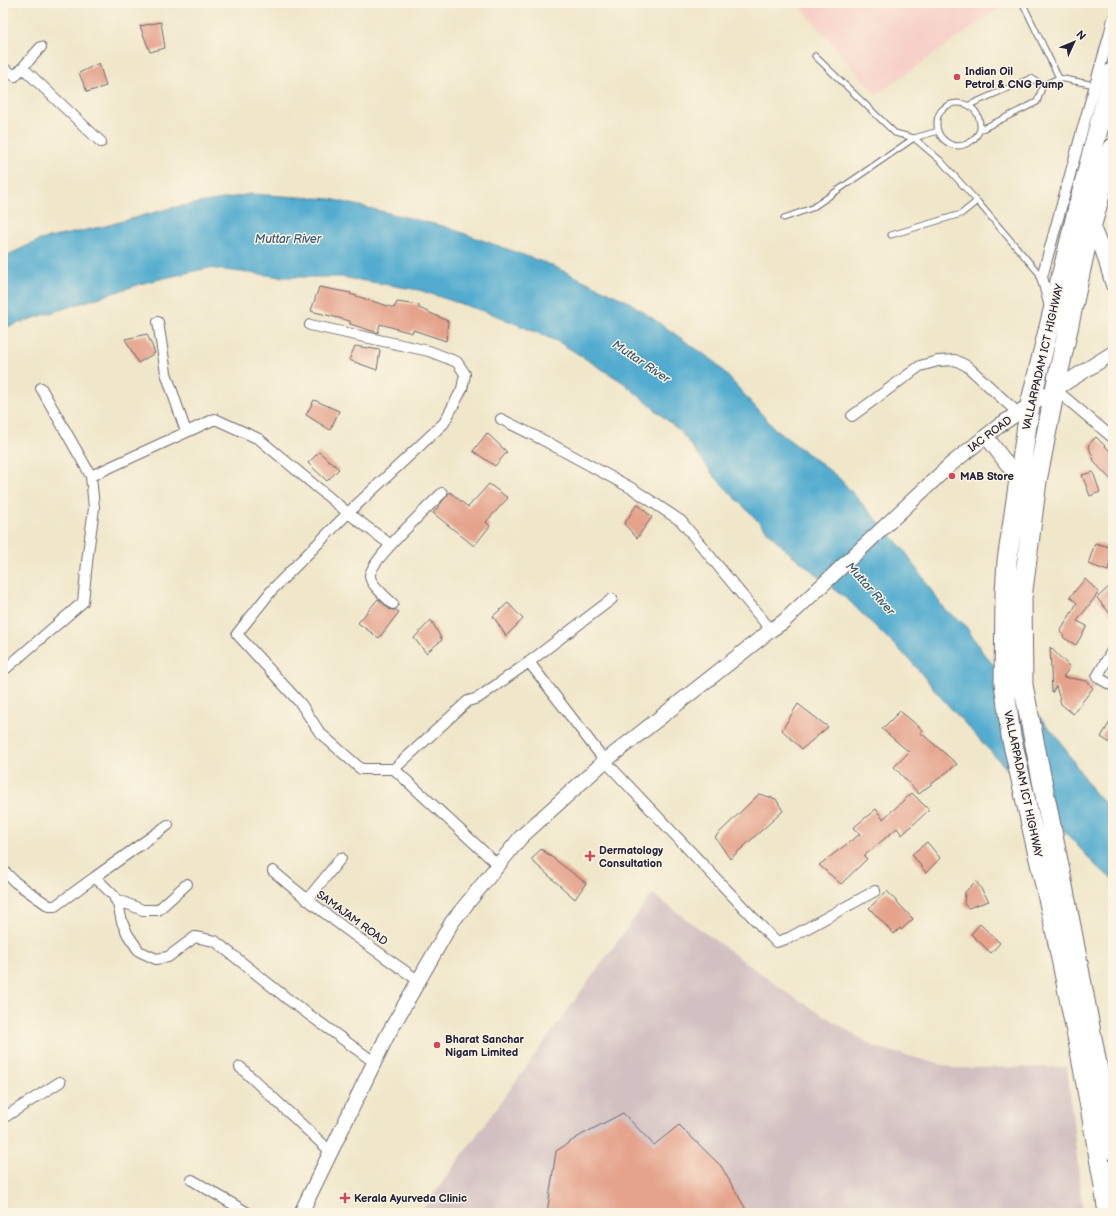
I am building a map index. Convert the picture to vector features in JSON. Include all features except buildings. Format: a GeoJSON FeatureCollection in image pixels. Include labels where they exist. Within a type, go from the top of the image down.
{"type":"FeatureCollection","features":[{"type":"Feature","properties":{"kind":"highway","name":"VALLARPADAM ICT HIGHWAY"},"geometry":{"type":"LineString","coordinates":[[1013,596],[1008,561],[1019,483],[1024,409],[1052,312],[1113,72]]}},
{"type":"Feature","properties":{"kind":"highway","name":"VALLARPADAM ICT HIGHWAY"},"geometry":{"type":"LineString","coordinates":[[1112,153],[1092,225],[1055,389],[1038,481],[1013,596],[1004,683],[1011,736],[1063,927],[1113,1149]]}},
{"type":"Feature","properties":{"kind":"highway","name":"VALLARPADAM ICT HIGHWAY"},"geometry":{"type":"LineString","coordinates":[[1063,927],[1080,1051],[1104,1180],[1108,1213]]}},
{"type":"Feature","properties":{"kind":"main road"},"geometry":{"type":"LineString","coordinates":[[1092,225],[1103,252],[1113,285]]}},
{"type":"Feature","properties":{"kind":"main road","name":"IAC ROAD"},"geometry":{"type":"LineString","coordinates":[[301,1213],[387,1036],[452,922],[521,837],[605,762],[783,622],[950,465],[986,436],[1024,409],[1113,353]]}},
{"type":"Feature","properties":{"kind":"main road"},"geometry":{"type":"LineString","coordinates":[[986,436],[1010,467],[1019,483]]}},
{"type":"Feature","properties":{"kind":"street"},"geometry":{"type":"LineString","coordinates":[[1052,312],[1042,277],[1113,19]]}},
{"type":"Feature","properties":{"kind":"street"},"geometry":{"type":"LineString","coordinates":[[3,68],[15,76],[41,47]]}},
{"type":"Feature","properties":{"kind":"street"},"geometry":{"type":"LineString","coordinates":[[23,68],[101,142]]}},
{"type":"Feature","properties":{"kind":"street"},"geometry":{"type":"LineString","coordinates":[[158,322],[166,373],[186,432]]}},
{"type":"Feature","properties":{"kind":"street"},"geometry":{"type":"LineString","coordinates":[[310,325],[429,351],[457,362],[465,374],[462,389],[444,423],[348,513],[272,590],[237,634],[301,704],[320,733],[361,769],[394,768],[468,701],[478,698],[529,662],[612,599]]}},
{"type":"Feature","properties":{"kind":"street"},"geometry":{"type":"LineString","coordinates":[[852,416],[920,366],[938,361],[955,360],[967,366],[1024,409]]}},
{"type":"Feature","properties":{"kind":"street"},"geometry":{"type":"LineString","coordinates":[[3,671],[83,602],[94,508],[91,476],[41,388]]}},
{"type":"Feature","properties":{"kind":"street"},"geometry":{"type":"LineString","coordinates":[[1055,389],[1113,438]]}},
{"type":"Feature","properties":{"kind":"street"},"geometry":{"type":"LineString","coordinates":[[91,476],[214,419],[259,439],[348,513],[391,545]]}},
{"type":"Feature","properties":{"kind":"street"},"geometry":{"type":"LineString","coordinates":[[501,419],[547,442],[633,489],[681,521],[771,630]]}},
{"type":"Feature","properties":{"kind":"street"},"geometry":{"type":"LineString","coordinates":[[393,604],[373,583],[370,577],[374,566],[391,545],[442,492]]}},
{"type":"Feature","properties":{"kind":"street"},"geometry":{"type":"LineString","coordinates":[[1113,649],[1097,677],[1113,686]]}},
{"type":"Feature","properties":{"kind":"street"},"geometry":{"type":"LineString","coordinates":[[529,662],[605,762],[776,942],[789,938],[875,890]]}},
{"type":"Feature","properties":{"kind":"street"},"geometry":{"type":"LineString","coordinates":[[394,768],[498,866]]}},
{"type":"Feature","properties":{"kind":"street"},"geometry":{"type":"LineString","coordinates":[[3,870],[15,882],[49,906],[55,906],[168,824]]}},
{"type":"Feature","properties":{"kind":"street"},"geometry":{"type":"LineString","coordinates":[[307,900],[341,858]]}},
{"type":"Feature","properties":{"kind":"street","name":"SAMAJAM ROAD"},"geometry":{"type":"LineString","coordinates":[[273,871],[307,900],[354,936],[419,980]]}},
{"type":"Feature","properties":{"kind":"street"},"geometry":{"type":"LineString","coordinates":[[95,877],[115,899],[122,922],[139,951],[156,959],[168,957],[195,937],[215,941],[289,1000],[374,1062]]}},
{"type":"Feature","properties":{"kind":"street"},"geometry":{"type":"LineString","coordinates":[[115,899],[143,910],[158,910],[187,884]]}},
{"type":"Feature","properties":{"kind":"street"},"geometry":{"type":"LineString","coordinates":[[240,1067],[330,1151]]}},
{"type":"Feature","properties":{"kind":"street"},"geometry":{"type":"LineString","coordinates":[[3,1118],[60,1082]]}},
{"type":"Feature","properties":{"kind":"street"},"geometry":{"type":"LineString","coordinates":[[192,1180],[248,1213]]}},
{"type":"Feature","properties":{"kind":"lane"},"geometry":{"type":"LineString","coordinates":[[1023,4],[1059,78]]}},
{"type":"Feature","properties":{"kind":"lane"},"geometry":{"type":"LineString","coordinates":[[814,56],[895,133],[914,138],[941,161],[1042,277]]}},
{"type":"Feature","properties":{"kind":"lane"},"geometry":{"type":"LineString","coordinates":[[969,105],[1031,78],[1044,85]]}},
{"type":"Feature","properties":{"kind":"lane"},"geometry":{"type":"LineString","coordinates":[[980,130],[1037,102],[1044,85],[1059,78],[1095,85]]}},
{"type":"Feature","properties":{"kind":"lane"},"geometry":{"type":"LineString","coordinates":[[954,103],[969,105],[979,116],[980,130],[977,136],[966,145],[952,145],[946,142],[938,131],[938,116],[948,105],[954,103]]}},
{"type":"Feature","properties":{"kind":"lane"},"geometry":{"type":"LineString","coordinates":[[784,218],[812,208],[914,138],[938,131]]}},
{"type":"Feature","properties":{"kind":"lane"},"geometry":{"type":"LineString","coordinates":[[891,235],[961,214],[977,201]]}},
{"type":"Feature","properties":{"kind":"shaded area"},"geometry":{"type":"Polygon","coordinates":[[[797,3],[1007,3],[876,95],[797,3]]]}},
{"type":"Feature","properties":{"kind":"shaded area"},"geometry":{"type":"Polygon","coordinates":[[[652,894],[786,992],[875,1047],[954,1068],[1067,1067],[1083,1213],[420,1213],[652,894]]]}},
{"type":"Feature","properties":{"kind":"water","name":"Muttar River"},"geometry":{"type":"Polygon","coordinates":[[[251,194],[331,199],[446,227],[551,265],[629,302],[715,362],[775,429],[838,477],[904,550],[944,609],[965,625],[983,653],[1058,738],[1094,793],[1113,810],[1113,879],[1100,870],[945,702],[910,660],[848,600],[785,549],[715,477],[681,432],[624,383],[559,342],[495,315],[419,290],[341,277],[283,277],[208,268],[147,282],[3,328],[3,257],[40,240],[105,226],[171,208],[251,194]]]}},
{"type":"Feature","properties":{"kind":"place","name":"Indian Oil Petrol & CNG Pump"},"geometry":{"type":"Point","coordinates":[957,77]}},
{"type":"Feature","properties":{"kind":"place","name":"MAB Store"},"geometry":{"type":"Point","coordinates":[952,476]}},
{"type":"Feature","properties":{"kind":"place","name":"Dermatology Consultation"},"geometry":{"type":"Point","coordinates":[590,856]}},
{"type":"Feature","properties":{"kind":"place","name":"Bharat Sanchar Nigam Limited"},"geometry":{"type":"Point","coordinates":[437,1045]}},
{"type":"Feature","properties":{"kind":"place","name":"Kerala Ayurveda Clinic"},"geometry":{"type":"Point","coordinates":[345,1198]}}]}
